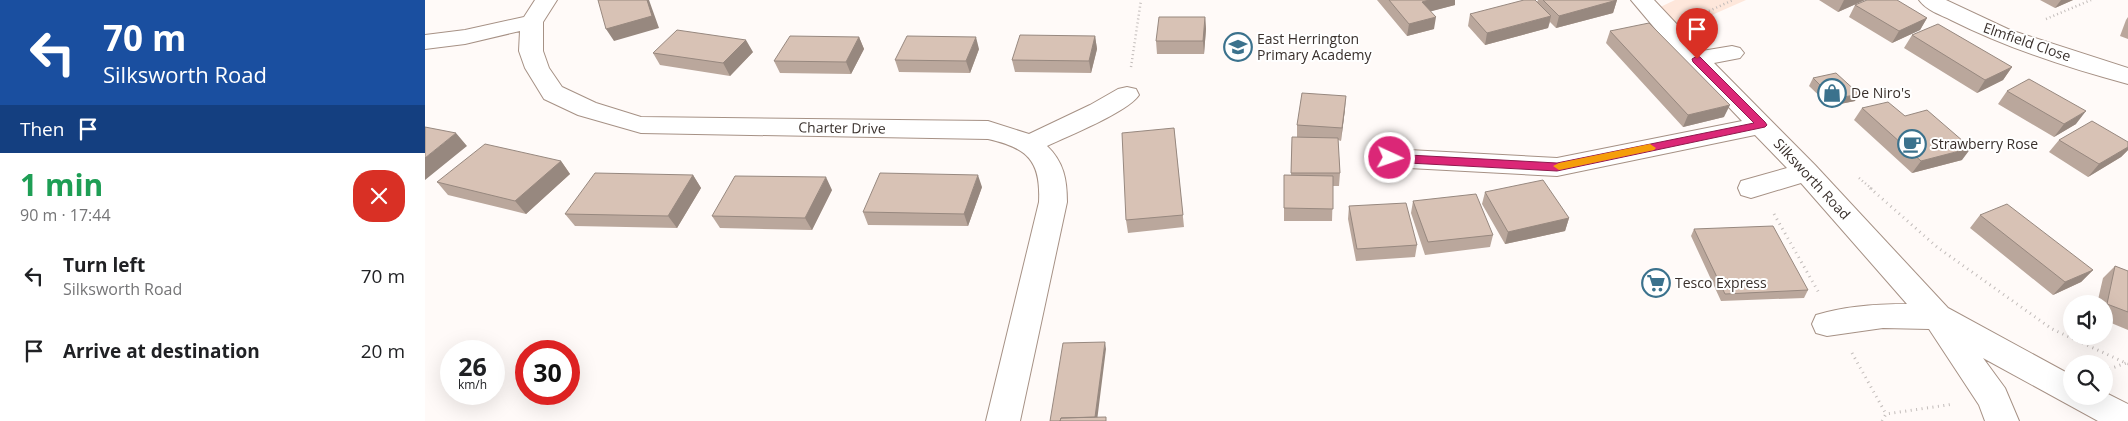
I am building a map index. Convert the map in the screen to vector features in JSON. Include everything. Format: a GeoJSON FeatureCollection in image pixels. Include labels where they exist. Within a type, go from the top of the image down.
{"type":"FeatureCollection","features":[{"type":"Feature","properties":{"kind":"street"},"geometry":{"type":"LineString","coordinates":[[425,42],[465,37],[532,22],[546,0]]}},
{"type":"Feature","properties":{"kind":"street","name":"Silksworth Road"},"geometry":{"type":"LineString","coordinates":[[1642,0],[1806,172],[1937,317],[1993,398],[2002,421]]}},
{"type":"Feature","properties":{"kind":"street","name":"Elmfield Close"},"geometry":{"type":"LineString","coordinates":[[1930,0],[1952,13],[2004,37],[2128,76]]}},
{"type":"Feature","properties":{"kind":"street","name":"Charter Drive"},"geometry":{"type":"LineString","coordinates":[[532,22],[531,52],[537,68],[553,93],[587,110],[641,125],[988,130],[1014,136],[1029,144],[1044,159],[1052,175],[1053,202],[1003,421]]}},
{"type":"Feature","properties":{"kind":"street"},"geometry":{"type":"LineString","coordinates":[[1697,59],[1732,53]]}},
{"type":"Feature","properties":{"kind":"street"},"geometry":{"type":"LineString","coordinates":[[1029,144],[1099,111],[1127,95]]}},
{"type":"Feature","properties":{"kind":"street"},"geometry":{"type":"LineString","coordinates":[[1390,158],[1557,167],[1761,125]]}},
{"type":"Feature","properties":{"kind":"street"},"geometry":{"type":"LineString","coordinates":[[1755,187],[1806,172]]}},
{"type":"Feature","properties":{"kind":"street"},"geometry":{"type":"LineString","coordinates":[[1831,323],[1883,316],[1937,317]]}},
{"type":"Feature","properties":{"kind":"street","name":"Silksworth Road"},"geometry":{"type":"LineString","coordinates":[[1937,317],[2063,388]]}},
{"type":"Feature","properties":{"kind":"street"},"geometry":{"type":"LineString","coordinates":[[2099,405],[2128,420]]}},
{"type":"Feature","properties":{"kind":"path"},"geometry":{"type":"LineString","coordinates":[[1127,95],[1141,0]]}},
{"type":"Feature","properties":{"kind":"path"},"geometry":{"type":"LineString","coordinates":[[1855,174],[1937,247],[2052,329],[2127,363]]}},
{"type":"Feature","properties":{"kind":"path"},"geometry":{"type":"LineString","coordinates":[[1755,187],[1831,323],[1886,414]]}},
{"type":"Feature","properties":{"kind":"path"},"geometry":{"type":"LineString","coordinates":[[2113,368],[2127,363]]}},
{"type":"Feature","properties":{"kind":"shaded area"},"geometry":{"type":"Polygon","coordinates":[[[1675,0],[1746,0],[1671,33],[1652,11],[1675,0]]]}},
{"type":"Feature","properties":{"kind":"building"},"geometry":{"type":"Polygon","coordinates":[[[598,0],[647,0],[652,16],[606,29],[598,0]]]}},
{"type":"Feature","properties":{"kind":"building"},"geometry":{"type":"Polygon","coordinates":[[[1389,0],[1429,0],[1422,2],[1436,17],[1409,24],[1389,0]]]}},
{"type":"Feature","properties":{"kind":"building"},"geometry":{"type":"Polygon","coordinates":[[[1524,0],[1535,0],[1551,16],[1487,33],[1470,14],[1524,0]]]}},
{"type":"Feature","properties":{"kind":"building"},"geometry":{"type":"Polygon","coordinates":[[[1543,0],[1617,0],[1559,16],[1543,0]]]}},
{"type":"Feature","properties":{"kind":"building"},"geometry":{"type":"Polygon","coordinates":[[[1867,0],[1897,0],[1927,18],[1899,31],[1855,5],[1867,0]]]}},
{"type":"Feature","properties":{"kind":"building"},"geometry":{"type":"Polygon","coordinates":[[[1159,17],[1205,17],[1203,41],[1156,41],[1159,17]]]}},
{"type":"Feature","properties":{"kind":"building"},"geometry":{"type":"Polygon","coordinates":[[[1649,23],[1730,105],[1688,115],[1610,31],[1649,23]]]}},
{"type":"Feature","properties":{"kind":"building"},"geometry":{"type":"Polygon","coordinates":[[[1938,24],[2012,67],[1985,80],[1912,35],[1938,24]]]}},
{"type":"Feature","properties":{"kind":"building"},"geometry":{"type":"Polygon","coordinates":[[[677,30],[746,40],[723,63],[653,53],[677,30]]]}},
{"type":"Feature","properties":{"kind":"building"},"geometry":{"type":"Polygon","coordinates":[[[1020,35],[1095,36],[1089,61],[1012,60],[1020,35]]]}},
{"type":"Feature","properties":{"kind":"building"},"geometry":{"type":"Polygon","coordinates":[[[790,36],[859,37],[846,62],[774,61],[790,36]]]}},
{"type":"Feature","properties":{"kind":"building"},"geometry":{"type":"Polygon","coordinates":[[[907,36],[976,37],[966,61],[895,60],[907,36]]]}},
{"type":"Feature","properties":{"kind":"building"},"geometry":{"type":"Polygon","coordinates":[[[1836,73],[1859,94],[1834,99],[1813,78],[1836,73]]]}},
{"type":"Feature","properties":{"kind":"building"},"geometry":{"type":"Polygon","coordinates":[[[2029,79],[2086,111],[2064,124],[2007,91],[2029,79]]]}},
{"type":"Feature","properties":{"kind":"building"},"geometry":{"type":"Polygon","coordinates":[[[1302,93],[1346,96],[1342,128],[1297,125],[1302,93]]]}},
{"type":"Feature","properties":{"kind":"building"},"geometry":{"type":"Polygon","coordinates":[[[1888,102],[1905,116],[1927,110],[1971,148],[1921,161],[1862,108],[1888,102]]]}},
{"type":"Feature","properties":{"kind":"building"},"geometry":{"type":"Polygon","coordinates":[[[2092,121],[2128,142],[2128,147],[2099,164],[2059,140],[2092,121]]]}},
{"type":"Feature","properties":{"kind":"building"},"geometry":{"type":"Polygon","coordinates":[[[425,127],[456,133],[425,158],[425,127]]]}},
{"type":"Feature","properties":{"kind":"building"},"geometry":{"type":"Polygon","coordinates":[[[1174,128],[1183,215],[1126,220],[1122,133],[1174,128]]]}},
{"type":"Feature","properties":{"kind":"building"},"geometry":{"type":"Polygon","coordinates":[[[1292,137],[1338,138],[1340,173],[1291,173],[1292,137]]]}},
{"type":"Feature","properties":{"kind":"building"},"geometry":{"type":"Polygon","coordinates":[[[485,144],[561,161],[515,201],[437,182],[485,144]]]}},
{"type":"Feature","properties":{"kind":"building"},"geometry":{"type":"Polygon","coordinates":[[[595,173],[693,175],[668,216],[565,214],[595,173]]]}},
{"type":"Feature","properties":{"kind":"building"},"geometry":{"type":"Polygon","coordinates":[[[880,173],[978,175],[964,214],[863,212],[880,173]]]}},
{"type":"Feature","properties":{"kind":"building"},"geometry":{"type":"Polygon","coordinates":[[[1284,175],[1333,176],[1333,209],[1284,208],[1284,175]]]}},
{"type":"Feature","properties":{"kind":"building"},"geometry":{"type":"Polygon","coordinates":[[[735,176],[826,177],[805,218],[712,216],[735,176]]]}},
{"type":"Feature","properties":{"kind":"building"},"geometry":{"type":"Polygon","coordinates":[[[1543,180],[1569,218],[1508,232],[1485,192],[1543,180]]]}},
{"type":"Feature","properties":{"kind":"building"},"geometry":{"type":"Polygon","coordinates":[[[1476,194],[1493,235],[1428,242],[1413,201],[1476,194]]]}},
{"type":"Feature","properties":{"kind":"building"},"geometry":{"type":"Polygon","coordinates":[[[1406,203],[1417,245],[1357,249],[1349,206],[1406,203]]]}},
{"type":"Feature","properties":{"kind":"building"},"geometry":{"type":"Polygon","coordinates":[[[2007,204],[2093,270],[2065,282],[1980,215],[2007,204]]]}},
{"type":"Feature","properties":{"kind":"building"},"geometry":{"type":"Polygon","coordinates":[[[1773,226],[1808,290],[1725,294],[1694,229],[1773,226]]]}},
{"type":"Feature","properties":{"kind":"building"},"geometry":{"type":"Polygon","coordinates":[[[2115,266],[2128,271],[2128,312],[2113,306],[2113,295],[2109,295],[2115,266]]]}},
{"type":"Feature","properties":{"kind":"building"},"geometry":{"type":"Polygon","coordinates":[[[1105,342],[1095,417],[1061,418],[1060,421],[1050,421],[1063,343],[1105,342]]]}},
{"type":"Feature","properties":{"kind":"building"},"geometry":{"type":"Polygon","coordinates":[[[1106,417],[1106,421],[1060,421],[1061,418],[1106,417]]]}},
{"type":"Feature","properties":{"kind":"slow traffic"},"geometry":{"type":"LineString","coordinates":[[1559,166],[1650,148]]}},
{"type":"Feature","properties":{"kind":"place","name":"East Herrington Primary Academy"},"geometry":{"type":"Point","coordinates":[1238,47]}},
{"type":"Feature","properties":{"kind":"place","name":"De Niro's"},"geometry":{"type":"Point","coordinates":[1832,93]}},
{"type":"Feature","properties":{"kind":"place","name":"Strawberry Rose"},"geometry":{"type":"Point","coordinates":[1912,144]}},
{"type":"Feature","properties":{"kind":"place","name":"Tesco Express"},"geometry":{"type":"Point","coordinates":[1656,283]}},
{"type":"Feature","properties":{"kind":"route"},"geometry":{"type":"LineString","coordinates":[[1390,158],[1557,167],[1761,125],[1697,59]]}}]}
